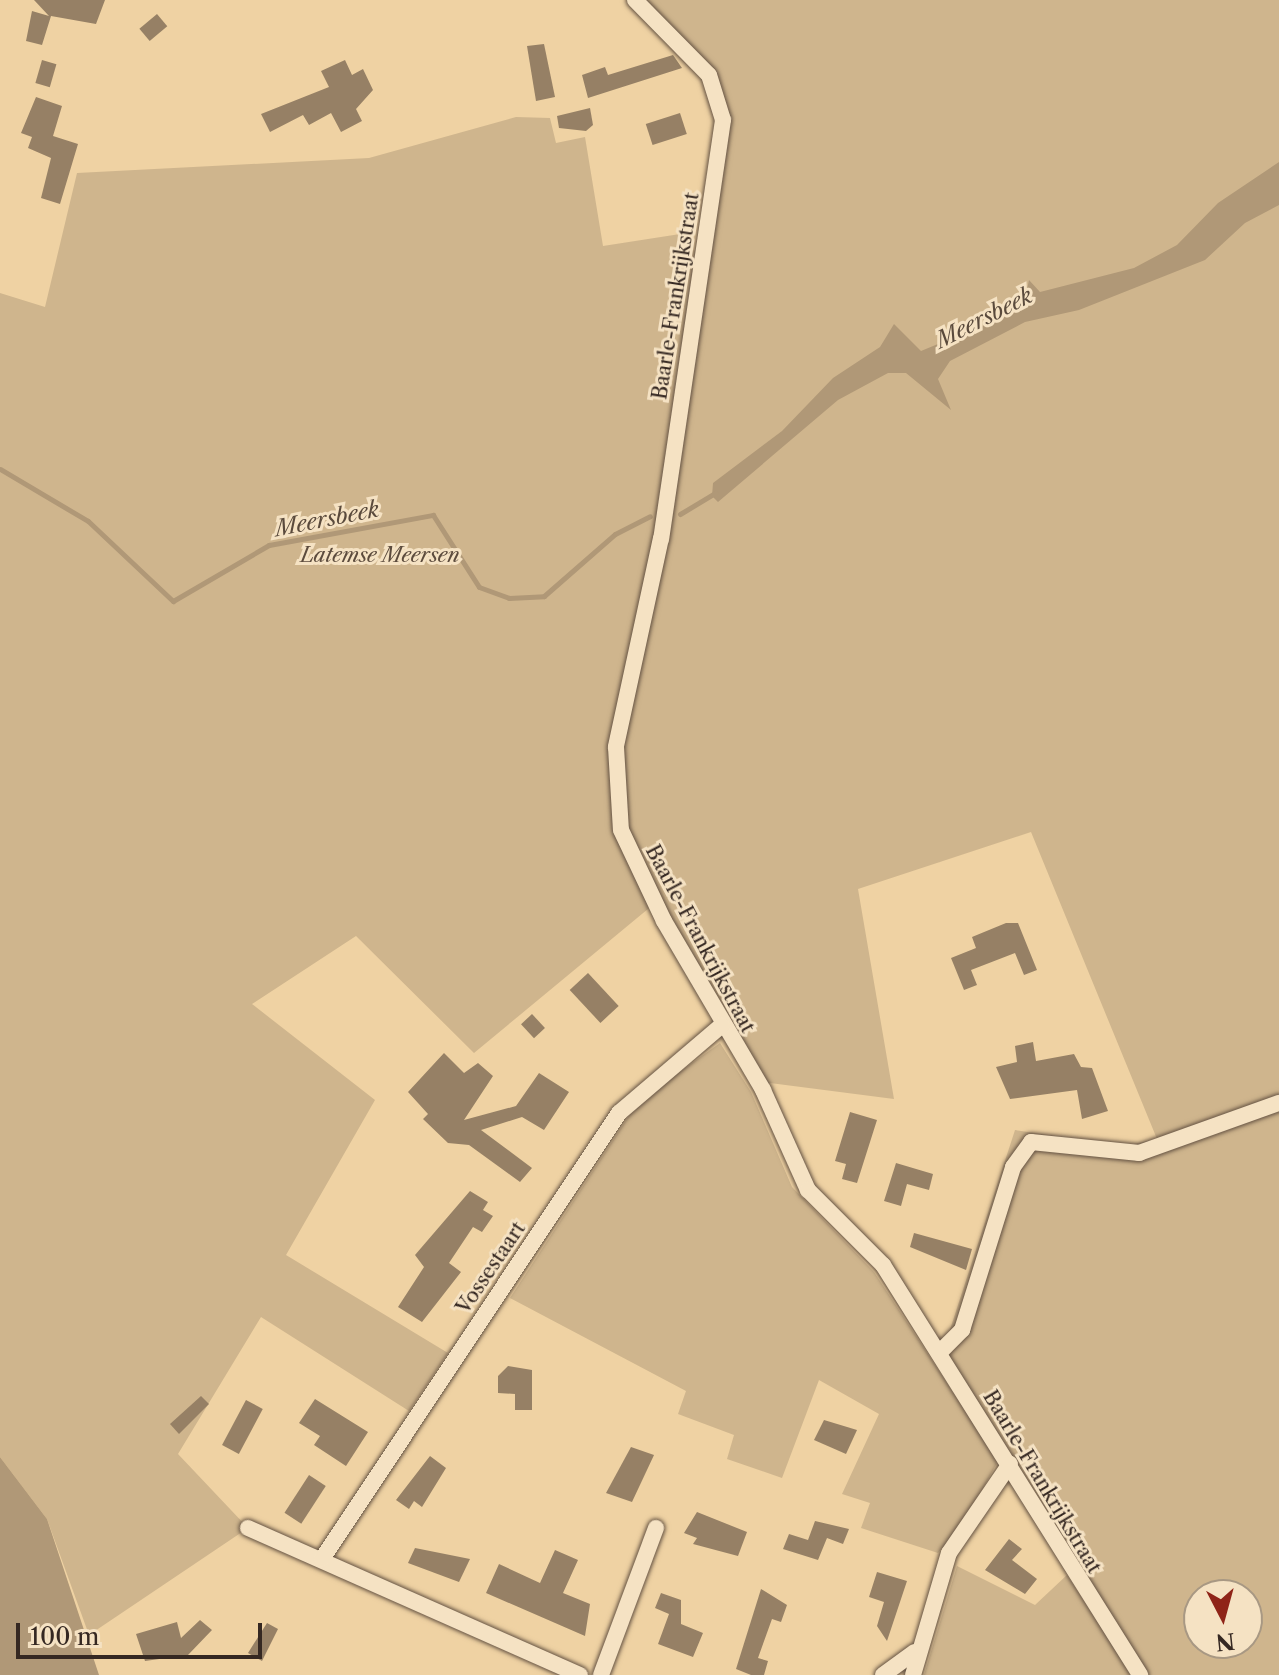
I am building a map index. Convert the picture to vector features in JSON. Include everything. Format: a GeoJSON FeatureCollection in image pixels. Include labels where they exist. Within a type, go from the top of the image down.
{"type":"FeatureCollection","features":[{"type":"Feature","properties":{"kind":"street","name":"Baarle-Frankrijkstraat"},"geometry":{"type":"LineString","coordinates":[[635,0],[709,75],[723,120],[665,515],[620,726],[614,789],[639,875],[722,1025],[763,1090],[808,1190],[883,1265],[1140,1675]]}},
{"type":"Feature","properties":{"kind":"street","name":"Vossestaart"},"geometry":{"type":"LineString","coordinates":[[322,1559],[619,1113],[722,1025]]}},
{"type":"Feature","properties":{"kind":"street"},"geometry":{"type":"LineString","coordinates":[[939,1353],[962,1330],[1025,1146],[1049,1139],[1139,1153],[1279,1103]]}},
{"type":"Feature","properties":{"kind":"street"},"geometry":{"type":"LineString","coordinates":[[913,1675],[915,1652],[949,1553],[1010,1464]]}},
{"type":"Feature","properties":{"kind":"street"},"geometry":{"type":"LineString","coordinates":[[248,1528],[580,1675]]}},
{"type":"Feature","properties":{"kind":"street"},"geometry":{"type":"LineString","coordinates":[[601,1675],[656,1528]]}},
{"type":"Feature","properties":{"kind":"street"},"geometry":{"type":"LineString","coordinates":[[883,1675],[915,1652]]}},
{"type":"Feature","properties":{"kind":"green space","name":"Latemse Meersen"},"geometry":{"type":"Polygon","coordinates":[[[635,0],[1279,0],[1279,1675],[1145,1675],[943,1351],[1015,1130],[1124,1146],[1157,1139],[1031,832],[858,889],[894,1099],[770,1083],[763,1090],[654,904],[474,1053],[356,936],[252,1004],[375,1100],[286,1255],[448,1353],[409,1411],[261,1317],[178,1454],[248,1528],[89,1635],[47,1519],[0,1457],[0,293],[45,307],[77,173],[369,158],[516,117],[550,118],[556,143],[585,137],[603,246],[693,232],[691,250],[699,251],[719,164],[717,90],[635,0]]]}},
{"type":"Feature","properties":{"kind":"green space"},"geometry":{"type":"Polygon","coordinates":[[[720,1043],[751,1092],[792,1187],[874,1272],[998,1461],[964,1523],[938,1553],[861,1528],[870,1503],[842,1494],[879,1414],[819,1380],[782,1478],[727,1459],[734,1435],[678,1414],[686,1391],[510,1298],[638,1102],[720,1043]]]}},
{"type":"Feature","properties":{"kind":"green space"},"geometry":{"type":"Polygon","coordinates":[[[957,1566],[1035,1605],[1067,1575],[1132,1675],[924,1675],[957,1566]]]}},
{"type":"Feature","properties":{"kind":"shaded area"},"geometry":{"type":"Polygon","coordinates":[[[1279,162],[1279,205],[1245,223],[1205,260],[1079,310],[1025,322],[950,361],[938,379],[951,410],[906,373],[888,373],[838,400],[718,502],[712,496],[713,483],[782,431],[833,378],[880,347],[894,324],[921,351],[1023,309],[1029,280],[1040,292],[1134,268],[1177,245],[1218,203],[1279,162]]]}},
{"type":"Feature","properties":{"kind":"shaded area"},"geometry":{"type":"Polygon","coordinates":[[[0,1457],[47,1519],[99,1675],[0,1675],[0,1457]]]}},
{"type":"Feature","properties":{"kind":"building"},"geometry":{"type":"Polygon","coordinates":[[[34,0],[105,0],[96,24],[51,16],[42,45],[26,41],[32,11],[49,16],[34,0]]]}},
{"type":"Feature","properties":{"kind":"building"},"geometry":{"type":"Polygon","coordinates":[[[157,14],[167,26],[150,41],[139,29],[157,14]]]}},
{"type":"Feature","properties":{"kind":"building"},"geometry":{"type":"Polygon","coordinates":[[[544,44],[555,97],[536,101],[527,46],[544,44]]]}},
{"type":"Feature","properties":{"kind":"building"},"geometry":{"type":"Polygon","coordinates":[[[673,55],[682,68],[588,98],[582,75],[605,67],[608,75],[673,55]]]}},
{"type":"Feature","properties":{"kind":"building"},"geometry":{"type":"Polygon","coordinates":[[[42,60],[56,64],[50,87],[35,83],[42,60]]]}},
{"type":"Feature","properties":{"kind":"building"},"geometry":{"type":"Polygon","coordinates":[[[345,60],[352,75],[363,69],[373,90],[356,109],[362,121],[341,132],[331,113],[309,125],[303,115],[270,132],[261,114],[329,87],[321,71],[345,60]]]}},
{"type":"Feature","properties":{"kind":"building"},"geometry":{"type":"Polygon","coordinates":[[[36,97],[62,106],[53,136],[78,144],[60,204],[41,198],[51,158],[28,148],[32,137],[21,133],[36,97]]]}},
{"type":"Feature","properties":{"kind":"building"},"geometry":{"type":"Polygon","coordinates":[[[590,108],[593,125],[586,131],[559,128],[557,116],[590,108]]]}},
{"type":"Feature","properties":{"kind":"building"},"geometry":{"type":"Polygon","coordinates":[[[680,113],[687,134],[653,145],[646,124],[680,113]]]}},
{"type":"Feature","properties":{"kind":"building"},"geometry":{"type":"Polygon","coordinates":[[[1006,923],[1018,923],[1037,970],[1024,975],[1015,953],[971,970],[977,985],[964,990],[951,958],[976,948],[972,937],[1006,923]]]}},
{"type":"Feature","properties":{"kind":"building"},"geometry":{"type":"Polygon","coordinates":[[[588,973],[619,1006],[600,1023],[570,990],[588,973]]]}},
{"type":"Feature","properties":{"kind":"building"},"geometry":{"type":"Polygon","coordinates":[[[532,1014],[545,1028],[534,1038],[521,1024],[532,1014]]]}},
{"type":"Feature","properties":{"kind":"building"},"geometry":{"type":"Polygon","coordinates":[[[1033,1042],[1036,1061],[1074,1054],[1081,1067],[1092,1068],[1108,1111],[1082,1119],[1077,1090],[1010,1099],[996,1067],[1017,1062],[1015,1046],[1033,1042]]]}},
{"type":"Feature","properties":{"kind":"building"},"geometry":{"type":"Polygon","coordinates":[[[444,1053],[464,1073],[478,1063],[493,1076],[464,1120],[516,1106],[539,1073],[569,1092],[544,1130],[522,1117],[481,1130],[532,1168],[520,1182],[469,1145],[448,1143],[423,1119],[428,1114],[408,1092],[444,1053]]]}},
{"type":"Feature","properties":{"kind":"building"},"geometry":{"type":"Polygon","coordinates":[[[850,1112],[877,1120],[857,1183],[842,1179],[846,1164],[835,1161],[850,1112]]]}},
{"type":"Feature","properties":{"kind":"building"},"geometry":{"type":"Polygon","coordinates":[[[896,1163],[933,1174],[929,1190],[907,1184],[901,1206],[884,1201],[896,1163]]]}},
{"type":"Feature","properties":{"kind":"building"},"geometry":{"type":"Polygon","coordinates":[[[470,1191],[488,1202],[483,1210],[493,1216],[482,1232],[473,1227],[449,1263],[461,1272],[422,1322],[398,1307],[424,1267],[415,1255],[470,1191]]]}},
{"type":"Feature","properties":{"kind":"building"},"geometry":{"type":"Polygon","coordinates":[[[914,1233],[972,1249],[966,1270],[910,1247],[914,1233]]]}},
{"type":"Feature","properties":{"kind":"building"},"geometry":{"type":"Polygon","coordinates":[[[508,1366],[532,1370],[532,1410],[515,1410],[515,1394],[498,1393],[498,1376],[508,1366]]]}},
{"type":"Feature","properties":{"kind":"building"},"geometry":{"type":"Polygon","coordinates":[[[201,1396],[209,1404],[179,1434],[170,1424],[201,1396]]]}},
{"type":"Feature","properties":{"kind":"building"},"geometry":{"type":"Polygon","coordinates":[[[315,1399],[368,1432],[346,1466],[314,1445],[320,1436],[299,1423],[315,1399]]]}},
{"type":"Feature","properties":{"kind":"building"},"geometry":{"type":"Polygon","coordinates":[[[246,1400],[263,1409],[239,1454],[222,1445],[246,1400]]]}},
{"type":"Feature","properties":{"kind":"building"},"geometry":{"type":"Polygon","coordinates":[[[824,1420],[857,1430],[846,1454],[814,1440],[824,1420]]]}},
{"type":"Feature","properties":{"kind":"building"},"geometry":{"type":"Polygon","coordinates":[[[631,1447],[654,1455],[632,1502],[606,1493],[631,1447]]]}},
{"type":"Feature","properties":{"kind":"building"},"geometry":{"type":"Polygon","coordinates":[[[430,1456],[446,1468],[422,1507],[414,1501],[409,1509],[396,1500],[430,1456]]]}},
{"type":"Feature","properties":{"kind":"building"},"geometry":{"type":"Polygon","coordinates":[[[309,1475],[326,1486],[301,1524],[284,1513],[309,1475]]]}},
{"type":"Feature","properties":{"kind":"building"},"geometry":{"type":"Polygon","coordinates":[[[697,1512],[747,1532],[738,1556],[693,1544],[697,1538],[684,1533],[697,1512]]]}},
{"type":"Feature","properties":{"kind":"building"},"geometry":{"type":"Polygon","coordinates":[[[815,1521],[849,1529],[843,1544],[827,1538],[818,1560],[783,1549],[789,1534],[808,1540],[815,1521]]]}},
{"type":"Feature","properties":{"kind":"building"},"geometry":{"type":"Polygon","coordinates":[[[1009,1539],[1022,1549],[1012,1560],[1037,1579],[1025,1594],[985,1570],[1009,1539]]]}},
{"type":"Feature","properties":{"kind":"building"},"geometry":{"type":"Polygon","coordinates":[[[415,1548],[470,1559],[459,1582],[408,1563],[415,1548]]]}},
{"type":"Feature","properties":{"kind":"building"},"geometry":{"type":"Polygon","coordinates":[[[555,1550],[578,1560],[563,1593],[590,1604],[585,1636],[486,1593],[499,1564],[540,1583],[555,1550]]]}},
{"type":"Feature","properties":{"kind":"building"},"geometry":{"type":"Polygon","coordinates":[[[877,1572],[907,1581],[887,1641],[877,1626],[884,1602],[869,1597],[877,1572]]]}},
{"type":"Feature","properties":{"kind":"building"},"geometry":{"type":"Polygon","coordinates":[[[761,1589],[787,1605],[781,1622],[772,1619],[758,1658],[768,1661],[764,1675],[751,1675],[736,1669],[761,1589]]]}},
{"type":"Feature","properties":{"kind":"building"},"geometry":{"type":"Polygon","coordinates":[[[661,1593],[681,1600],[681,1624],[703,1633],[693,1657],[658,1644],[669,1614],[655,1608],[661,1593]]]}},
{"type":"Feature","properties":{"kind":"building"},"geometry":{"type":"Polygon","coordinates":[[[200,1620],[212,1630],[188,1655],[145,1661],[136,1634],[177,1622],[181,1638],[200,1620]]]}},
{"type":"Feature","properties":{"kind":"building"},"geometry":{"type":"Polygon","coordinates":[[[267,1623],[278,1629],[262,1661],[248,1653],[267,1623]]]}},
{"type":"Feature","properties":{"kind":"waterway","name":"Meersbeek"},"geometry":{"type":"LineString","coordinates":[[0,469],[88,521],[173,601],[269,545],[433,515],[479,587],[509,598],[544,596],[615,534],[650,516]]}},
{"type":"Feature","properties":{"kind":"waterway","name":"Meersbeek"},"geometry":{"type":"LineString","coordinates":[[680,514],[715,493]]}}]}
